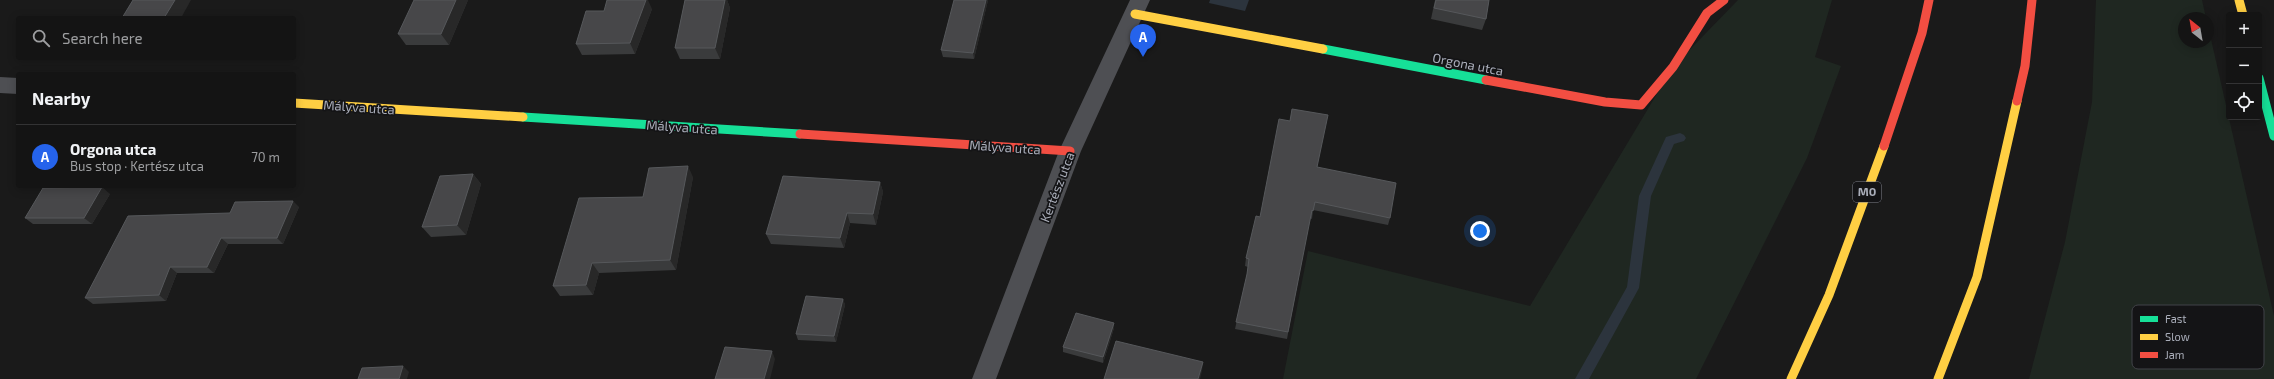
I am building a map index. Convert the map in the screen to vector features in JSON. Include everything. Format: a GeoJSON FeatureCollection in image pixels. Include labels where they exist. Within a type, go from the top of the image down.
{"type":"FeatureCollection","features":[{"type":"Feature","properties":{"kind":"main road","name":"Orgona utca"},"geometry":{"type":"LineString","coordinates":[[1138,7],[1605,102],[1641,105],[1673,67],[1707,13],[1724,0]]}},
{"type":"Feature","properties":{"kind":"main road","name":"M0"},"geometry":{"type":"LineString","coordinates":[[1791,379],[1816,329],[1850,242],[1922,33],[1929,0]]}},
{"type":"Feature","properties":{"kind":"main road"},"geometry":{"type":"LineString","coordinates":[[1938,379],[1977,276],[2025,66],[2032,0]]}},
{"type":"Feature","properties":{"kind":"main road"},"geometry":{"type":"LineString","coordinates":[[2239,0],[2242,12]]}},
{"type":"Feature","properties":{"kind":"main road"},"geometry":{"type":"LineString","coordinates":[[2261,84],[2274,136]]}},
{"type":"Feature","properties":{"kind":"main road","name":"Mályva utca"},"geometry":{"type":"LineString","coordinates":[[296,103],[1070,151]]}},
{"type":"Feature","properties":{"kind":"street","name":"Kertész utca"},"geometry":{"type":"LineString","coordinates":[[984,379],[1070,151],[1138,7]]}},
{"type":"Feature","properties":{"kind":"street"},"geometry":{"type":"LineString","coordinates":[[0,85],[16,86]]}},
{"type":"Feature","properties":{"kind":"shaded area"},"geometry":{"type":"Polygon","coordinates":[[[1210,0],[1249,0],[1245,11],[1209,3],[1210,0]]]}},
{"type":"Feature","properties":{"kind":"shaded area"},"geometry":{"type":"Polygon","coordinates":[[[1738,0],[1832,0],[1815,57],[1841,66],[1807,158],[1696,379],[1283,379],[1308,251],[1530,306],[1673,67],[1738,0]]]}},
{"type":"Feature","properties":{"kind":"shaded area"},"geometry":{"type":"Polygon","coordinates":[[[2096,0],[2202,0],[2205,12],[2178,12],[2178,48],[2213,48],[2226,105],[2226,120],[2229,120],[2274,316],[2274,379],[2029,379],[2065,242],[2092,102],[2096,0]]]}},
{"type":"Feature","properties":{"kind":"building"},"geometry":{"type":"Polygon","coordinates":[[[133,0],[175,0],[165,16],[123,16],[133,0]]]}},
{"type":"Feature","properties":{"kind":"building"},"geometry":{"type":"Polygon","coordinates":[[[414,0],[456,0],[441,34],[398,34],[414,0]]]}},
{"type":"Feature","properties":{"kind":"building"},"geometry":{"type":"Polygon","coordinates":[[[607,0],[646,0],[630,43],[576,44],[586,11],[604,11],[607,0]]]}},
{"type":"Feature","properties":{"kind":"building"},"geometry":{"type":"Polygon","coordinates":[[[685,0],[725,0],[715,48],[675,48],[685,0]]]}},
{"type":"Feature","properties":{"kind":"building"},"geometry":{"type":"Polygon","coordinates":[[[954,0],[986,0],[973,53],[941,50],[954,0]]]}},
{"type":"Feature","properties":{"kind":"building"},"geometry":{"type":"Polygon","coordinates":[[[1436,0],[1489,0],[1486,19],[1434,8],[1436,0]]]}},
{"type":"Feature","properties":{"kind":"building"},"geometry":{"type":"Polygon","coordinates":[[[1292,109],[1328,115],[1317,167],[1396,183],[1390,218],[1315,202],[1313,211],[1312,210],[1288,332],[1236,322],[1247,274],[1249,259],[1246,258],[1256,216],[1260,217],[1279,119],[1290,121],[1292,109]]]}},
{"type":"Feature","properties":{"kind":"building"},"geometry":{"type":"Polygon","coordinates":[[[688,166],[670,260],[592,263],[586,285],[553,286],[579,198],[643,197],[649,168],[688,166]]]}},
{"type":"Feature","properties":{"kind":"building"},"geometry":{"type":"Polygon","coordinates":[[[473,174],[457,225],[422,227],[440,176],[473,174]]]}},
{"type":"Feature","properties":{"kind":"building"},"geometry":{"type":"Polygon","coordinates":[[[783,176],[880,182],[873,214],[847,213],[840,238],[766,234],[783,176]]]}},
{"type":"Feature","properties":{"kind":"building"},"geometry":{"type":"Polygon","coordinates":[[[43,188],[101,188],[84,218],[25,218],[43,188]]]}},
{"type":"Feature","properties":{"kind":"building"},"geometry":{"type":"Polygon","coordinates":[[[293,201],[277,238],[221,238],[207,267],[170,267],[159,295],[85,298],[128,216],[230,213],[235,202],[293,201]]]}},
{"type":"Feature","properties":{"kind":"building"},"geometry":{"type":"Polygon","coordinates":[[[806,296],[843,299],[834,336],[796,334],[806,296]]]}},
{"type":"Feature","properties":{"kind":"building"},"geometry":{"type":"Polygon","coordinates":[[[1076,313],[1114,323],[1103,357],[1063,347],[1076,313]]]}},
{"type":"Feature","properties":{"kind":"building"},"geometry":{"type":"Polygon","coordinates":[[[1116,341],[1203,362],[1198,379],[1104,379],[1116,341]]]}},
{"type":"Feature","properties":{"kind":"building"},"geometry":{"type":"Polygon","coordinates":[[[725,347],[772,351],[764,379],[715,379],[725,347]]]}},
{"type":"Feature","properties":{"kind":"building"},"geometry":{"type":"Polygon","coordinates":[[[403,366],[399,379],[358,379],[362,368],[403,366]]]}},
{"type":"Feature","properties":{"kind":"waterway"},"geometry":{"type":"LineString","coordinates":[[1582,379],[1633,288],[1645,196],[1670,140],[1680,138]]}},
{"type":"Feature","properties":{"kind":"traffic: fast"},"geometry":{"type":"LineString","coordinates":[[1323,49],[1486,80]]}},
{"type":"Feature","properties":{"kind":"traffic: fast"},"geometry":{"type":"LineString","coordinates":[[2261,84],[2274,136]]}},
{"type":"Feature","properties":{"kind":"traffic: fast"},"geometry":{"type":"LineString","coordinates":[[523,117],[800,134]]}},
{"type":"Feature","properties":{"kind":"traffic: slow"},"geometry":{"type":"LineString","coordinates":[[2239,0],[2242,12]]}},
{"type":"Feature","properties":{"kind":"traffic: slow"},"geometry":{"type":"LineString","coordinates":[[1135,14],[1323,49]]}},
{"type":"Feature","properties":{"kind":"traffic: slow"},"geometry":{"type":"LineString","coordinates":[[1938,379],[1977,277],[2017,101]]}},
{"type":"Feature","properties":{"kind":"traffic: slow"},"geometry":{"type":"LineString","coordinates":[[296,103],[523,117]]}},
{"type":"Feature","properties":{"kind":"traffic: slow"},"geometry":{"type":"LineString","coordinates":[[1791,379],[1829,295],[1884,146]]}},
{"type":"Feature","properties":{"kind":"traffic: jam"},"geometry":{"type":"LineString","coordinates":[[1486,80],[1605,102],[1641,105],[1673,67],[1707,13],[1724,0]]}},
{"type":"Feature","properties":{"kind":"traffic: jam"},"geometry":{"type":"LineString","coordinates":[[1884,146],[1922,33],[1929,0]]}},
{"type":"Feature","properties":{"kind":"traffic: jam"},"geometry":{"type":"LineString","coordinates":[[2017,101],[2025,66],[2032,0]]}},
{"type":"Feature","properties":{"kind":"traffic: jam"},"geometry":{"type":"LineString","coordinates":[[800,134],[1070,151]]}},
{"type":"Feature","properties":{"kind":"place","name":"Orgona utca"},"geometry":{"type":"Point","coordinates":[1143,57]}}]}
